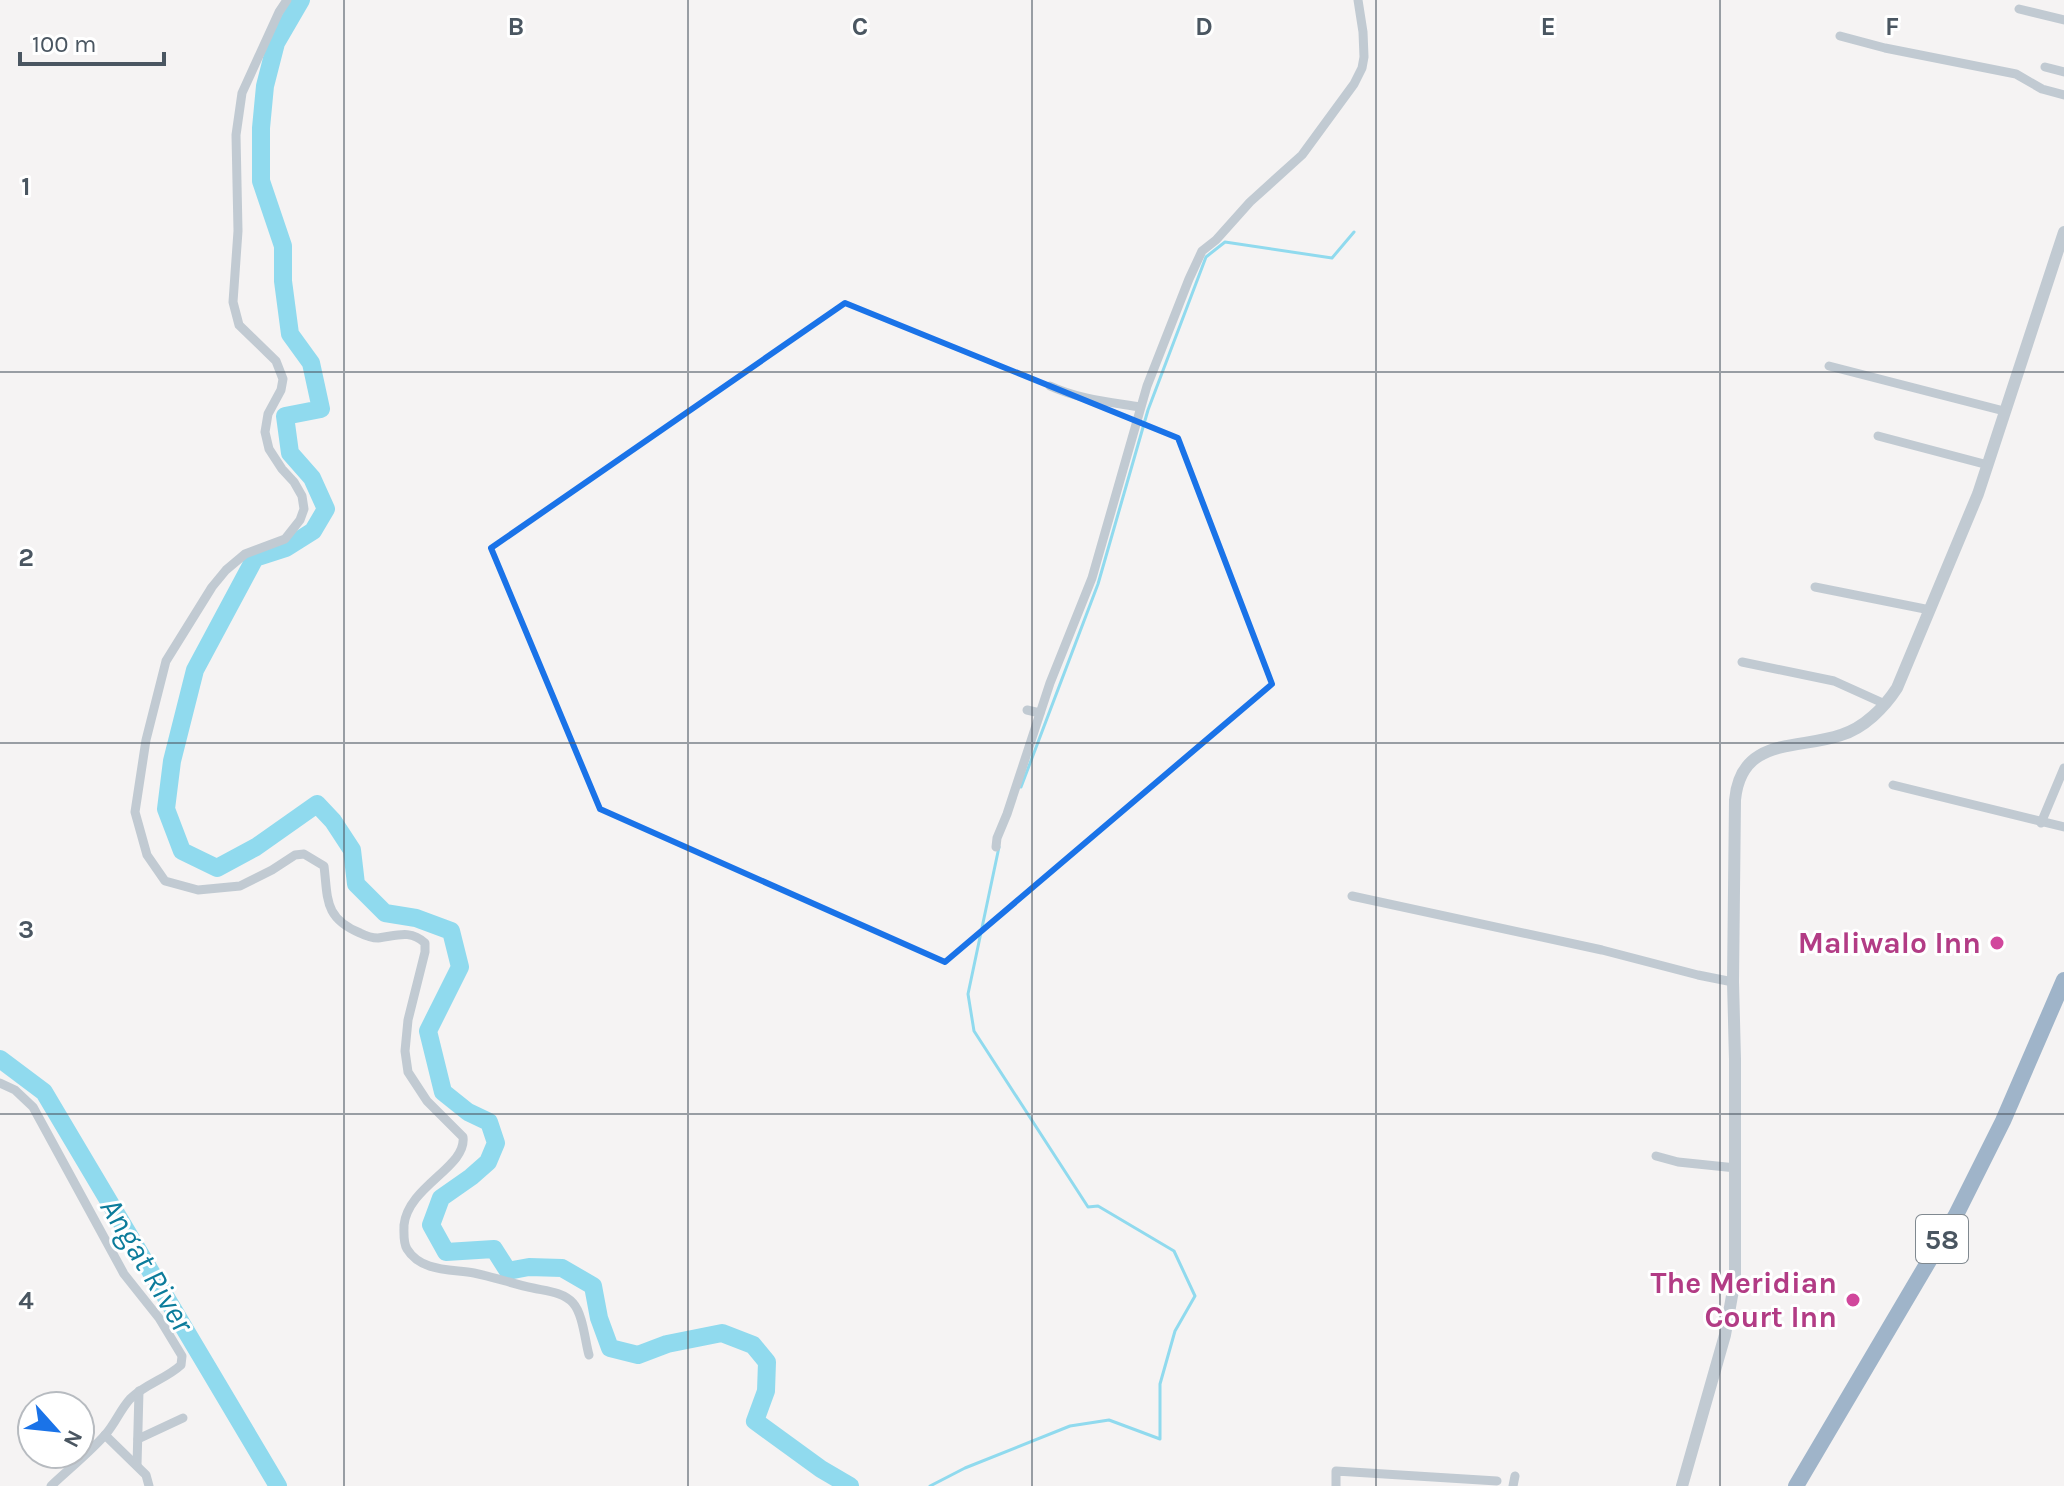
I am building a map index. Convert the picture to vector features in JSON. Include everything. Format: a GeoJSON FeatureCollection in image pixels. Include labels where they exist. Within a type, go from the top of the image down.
{"type":"FeatureCollection","features":[{"type":"Feature","properties":{"kind":"highway","name":"58"},"geometry":{"type":"LineString","coordinates":[[1796,1486],[1956,1215],[2008,1110],[2064,980]]}},
{"type":"Feature","properties":{"kind":"street"},"geometry":{"type":"LineString","coordinates":[[287,0],[242,93],[236,135],[238,231],[233,302],[239,325],[276,361],[283,379],[281,390],[268,414],[265,432],[269,449],[294,482],[302,496],[304,509],[300,520],[285,539],[245,554],[226,570],[166,661],[146,740],[135,812],[147,855],[165,881],[198,890],[240,886],[295,855],[304,854],[324,866],[329,906],[336,919],[373,938],[406,933],[425,943],[408,1020],[405,1051],[408,1072],[427,1101],[463,1137],[464,1146],[459,1156],[412,1201],[405,1217],[406,1248],[421,1263],[435,1268],[473,1273],[557,1293],[572,1302],[580,1315],[589,1355]]}},
{"type":"Feature","properties":{"kind":"street"},"geometry":{"type":"LineString","coordinates":[[996,847],[1040,713],[1092,578],[1140,407],[1189,279],[1202,251],[1302,155],[1357,79],[1364,57],[1358,0]]}},
{"type":"Feature","properties":{"kind":"street"},"geometry":{"type":"LineString","coordinates":[[2019,9],[2064,20]]}},
{"type":"Feature","properties":{"kind":"street"},"geometry":{"type":"LineString","coordinates":[[1840,36],[2016,74],[2042,89],[2064,94]]}},
{"type":"Feature","properties":{"kind":"street"},"geometry":{"type":"LineString","coordinates":[[2045,67],[2064,72]]}},
{"type":"Feature","properties":{"kind":"street"},"geometry":{"type":"LineString","coordinates":[[1682,1486],[1725,1335],[1734,1287],[1735,796],[1742,775],[1766,752],[1845,734],[1868,720],[1899,685],[1971,512],[2064,232]]}},
{"type":"Feature","properties":{"kind":"street"},"geometry":{"type":"LineString","coordinates":[[1829,366],[2004,411]]}},
{"type":"Feature","properties":{"kind":"street"},"geometry":{"type":"LineString","coordinates":[[1050,386],[1075,395],[1140,407]]}},
{"type":"Feature","properties":{"kind":"street"},"geometry":{"type":"LineString","coordinates":[[1878,436],[1988,465]]}},
{"type":"Feature","properties":{"kind":"street"},"geometry":{"type":"LineString","coordinates":[[1815,587],[1930,610]]}},
{"type":"Feature","properties":{"kind":"street"},"geometry":{"type":"LineString","coordinates":[[1742,662],[1834,681],[1885,704]]}},
{"type":"Feature","properties":{"kind":"street"},"geometry":{"type":"LineString","coordinates":[[1027,710],[1040,713]]}},
{"type":"Feature","properties":{"kind":"street"},"geometry":{"type":"LineString","coordinates":[[2041,823],[2064,768]]}},
{"type":"Feature","properties":{"kind":"street"},"geometry":{"type":"LineString","coordinates":[[1893,785],[2064,827]]}},
{"type":"Feature","properties":{"kind":"street"},"geometry":{"type":"LineString","coordinates":[[1352,896],[1733,982]]}},
{"type":"Feature","properties":{"kind":"street"},"geometry":{"type":"LineString","coordinates":[[0,1083],[15,1090],[33,1107],[124,1274],[159,1318],[182,1356],[181,1365],[139,1391],[117,1415],[105,1435],[51,1486]]}},
{"type":"Feature","properties":{"kind":"street"},"geometry":{"type":"LineString","coordinates":[[1656,1156],[1678,1162],[1736,1168]]}},
{"type":"Feature","properties":{"kind":"street"},"geometry":{"type":"LineString","coordinates":[[137,1465],[139,1391]]}},
{"type":"Feature","properties":{"kind":"street"},"geometry":{"type":"LineString","coordinates":[[138,1439],[183,1418]]}},
{"type":"Feature","properties":{"kind":"street"},"geometry":{"type":"LineString","coordinates":[[105,1435],[146,1475],[149,1486]]}},
{"type":"Feature","properties":{"kind":"street"},"geometry":{"type":"LineString","coordinates":[[1336,1486],[1336,1471],[1497,1481]]}},
{"type":"Feature","properties":{"kind":"highlighted area"},"geometry":{"type":"Polygon","coordinates":[[[845,303],[1178,438],[1272,684],[945,962],[600,809],[491,548],[845,303]]]}},
{"type":"Feature","properties":{"kind":"waterway"},"geometry":{"type":"LineString","coordinates":[[301,0],[276,43],[265,86],[261,181],[283,246],[283,281],[290,334],[311,363],[321,409],[285,416],[290,453],[312,478],[326,509],[313,531],[286,548],[255,558],[195,670],[172,761],[166,809],[182,851],[217,868],[256,847],[317,804],[333,821],[352,850],[356,884],[385,913],[416,918],[451,931],[460,967],[428,1031],[443,1092],[468,1112],[489,1122],[496,1143],[488,1162],[441,1198],[431,1225],[446,1252],[494,1249],[508,1271],[529,1267],[562,1268],[593,1286],[599,1318],[610,1348],[638,1355],[667,1344],[722,1333],[753,1345],[767,1362],[766,1391],[755,1421],[850,1486]]}},
{"type":"Feature","properties":{"kind":"waterway"},"geometry":{"type":"LineString","coordinates":[[1021,787],[1098,584],[1148,410],[1206,257],[1225,242],[1332,258],[1354,232]]}},
{"type":"Feature","properties":{"kind":"waterway"},"geometry":{"type":"LineString","coordinates":[[930,1486],[965,1468],[1070,1426],[1109,1420],[1160,1439],[1160,1384],[1175,1331],[1195,1296],[1174,1251],[1098,1206],[1088,1207],[974,1031],[968,994],[999,847]]}},
{"type":"Feature","properties":{"kind":"waterway","name":"Angat River"},"geometry":{"type":"LineString","coordinates":[[0,1059],[44,1092],[278,1486]]}},
{"type":"Feature","properties":{"kind":"place","name":"Maliwalo Inn"},"geometry":{"type":"Point","coordinates":[1997,943]}},
{"type":"Feature","properties":{"kind":"place","name":"The Meridian Court Inn"},"geometry":{"type":"Point","coordinates":[1853,1300]}}]}
